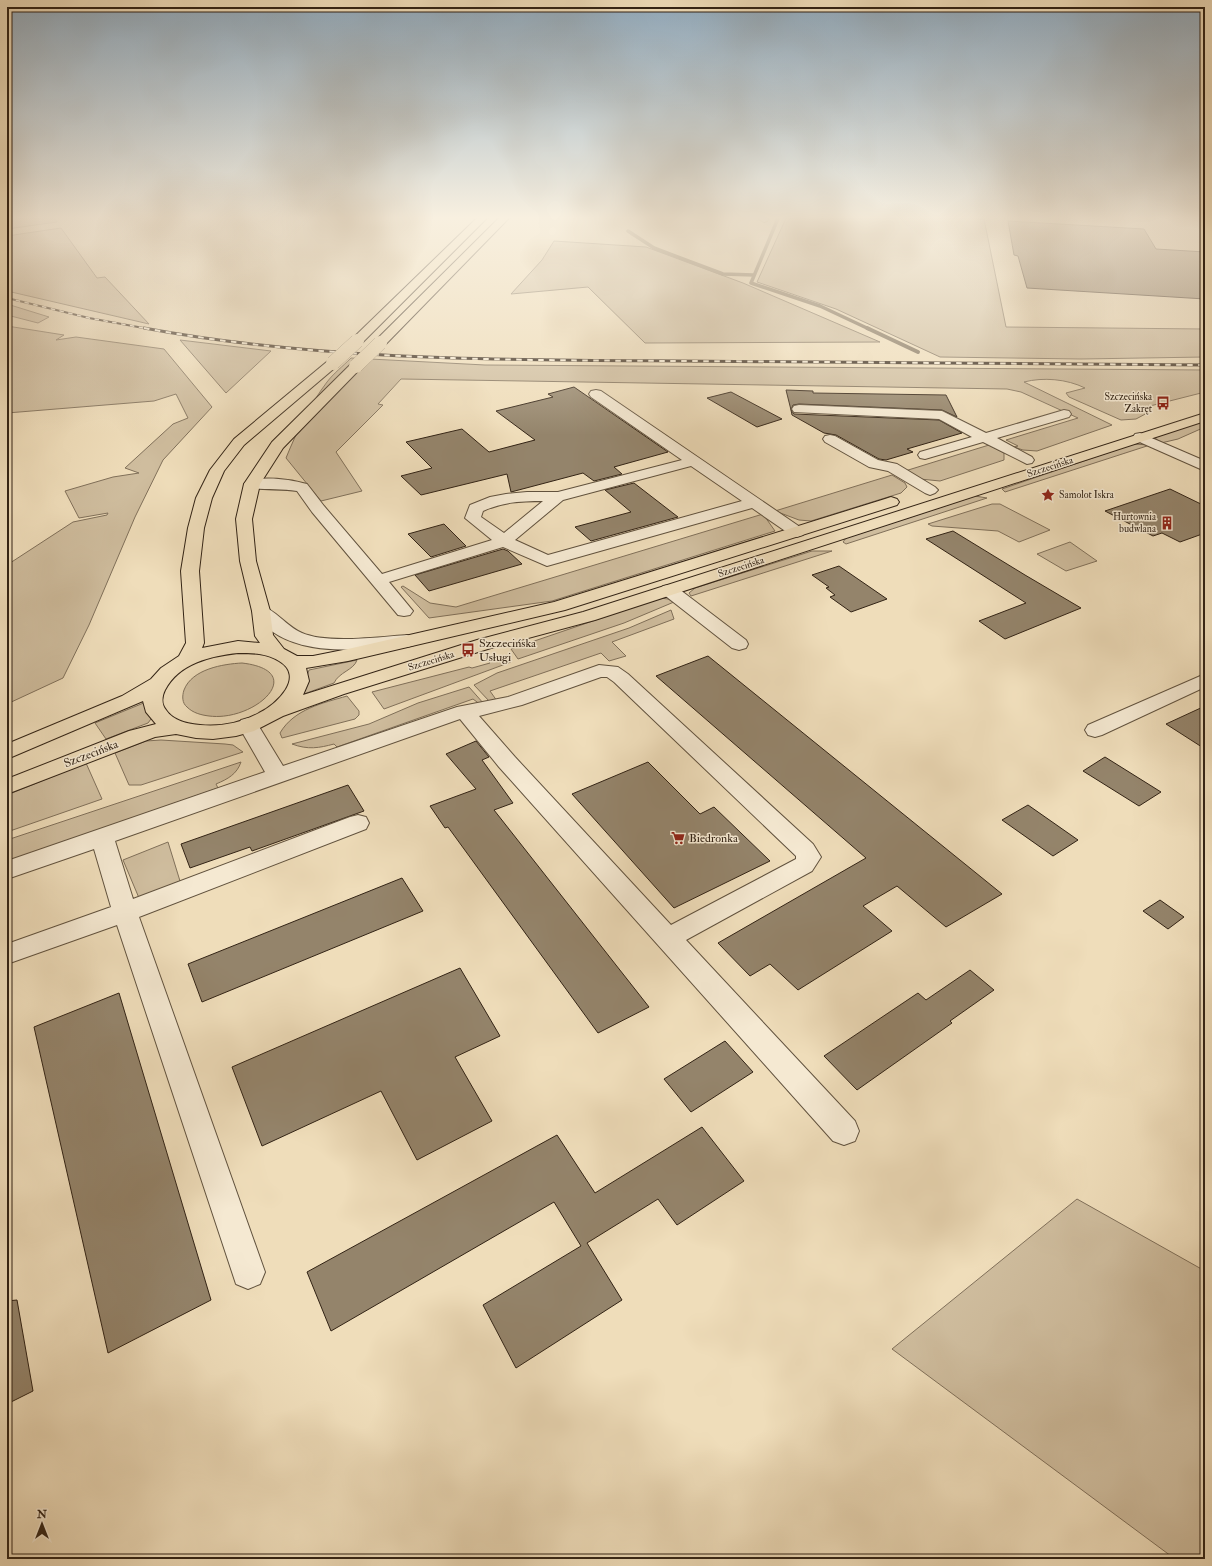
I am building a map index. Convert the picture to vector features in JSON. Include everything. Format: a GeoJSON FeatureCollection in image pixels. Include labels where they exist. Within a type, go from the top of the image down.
{"type":"FeatureCollection","features":[{"type":"Feature","properties":{"kind":"main road"},"geometry":{"type":"LineString","coordinates":[[187,660],[195,643],[190,571],[196,528],[204,498],[217,470],[239,442],[333,363],[410,289]]}},
{"type":"Feature","properties":{"kind":"main road"},"geometry":{"type":"LineString","coordinates":[[157,684],[153,694],[153,704],[157,714],[165,722],[178,728],[208,732],[231,730],[248,725],[276,712],[294,695],[298,686],[299,677],[297,669],[292,662],[276,651],[264,636],[261,611],[248,560],[244,520],[252,484],[277,444],[433,289]]}},
{"type":"Feature","properties":{"kind":"main road","name":"Szczecińska"},"geometry":{"type":"LineString","coordinates":[[292,662],[313,662],[559,606],[1205,403]]}},
{"type":"Feature","properties":{"kind":"main road","name":"Szczecińska"},"geometry":{"type":"LineString","coordinates":[[276,712],[337,690],[484,644],[589,616],[1205,417]]}},
{"type":"Feature","properties":{"kind":"main road"},"geometry":{"type":"LineString","coordinates":[[7,752],[130,700],[157,684],[173,668],[187,660],[210,651],[238,647],[264,648],[276,651]]}},
{"type":"Feature","properties":{"kind":"main road","name":"Szczecińska"},"geometry":{"type":"LineString","coordinates":[[7,787],[136,736],[154,731],[178,728]]}},
{"type":"Feature","properties":{"kind":"lane"},"geometry":{"type":"LineString","coordinates":[[596,394],[797,532]]}},
{"type":"Feature","properties":{"kind":"lane"},"geometry":{"type":"LineString","coordinates":[[799,409],[942,415],[1027,460]]}},
{"type":"Feature","properties":{"kind":"lane"},"geometry":{"type":"LineString","coordinates":[[925,455],[1064,414]]}},
{"type":"Feature","properties":{"kind":"lane"},"geometry":{"type":"LineString","coordinates":[[1140,437],[1205,467]]}},
{"type":"Feature","properties":{"kind":"lane"},"geometry":{"type":"LineString","coordinates":[[830,439],[874,464],[892,467],[930,490]]}},
{"type":"Feature","properties":{"kind":"lane"},"geometry":{"type":"LineString","coordinates":[[694,461],[558,497],[523,496],[486,503],[476,508],[473,518],[504,541],[548,561],[754,503]]}},
{"type":"Feature","properties":{"kind":"lane"},"geometry":{"type":"LineString","coordinates":[[252,484],[283,484],[302,487],[318,509],[404,611]]}},
{"type":"Feature","properties":{"kind":"lane"},"geometry":{"type":"LineString","coordinates":[[378,580],[504,541],[558,497]]}},
{"type":"Feature","properties":{"kind":"lane"},"geometry":{"type":"LineString","coordinates":[[669,590],[739,644]]}},
{"type":"Feature","properties":{"kind":"lane"},"geometry":{"type":"LineString","coordinates":[[261,611],[285,632],[300,638],[318,642],[340,644],[407,641]]}},
{"type":"Feature","properties":{"kind":"lane"},"geometry":{"type":"LineString","coordinates":[[7,870],[464,711],[483,710],[503,705],[599,671],[611,671],[621,678],[805,850],[808,857],[804,864],[668,938]]}},
{"type":"Feature","properties":{"kind":"lane"},"geometry":{"type":"LineString","coordinates":[[1095,730],[1205,680]]}},
{"type":"Feature","properties":{"kind":"lane"},"geometry":{"type":"LineString","coordinates":[[464,711],[484,735],[844,1131]]}},
{"type":"Feature","properties":{"kind":"lane"},"geometry":{"type":"LineString","coordinates":[[248,725],[278,775]]}},
{"type":"Feature","properties":{"kind":"lane"},"geometry":{"type":"LineString","coordinates":[[7,954],[125,912],[358,823]]}},
{"type":"Feature","properties":{"kind":"lane"},"geometry":{"type":"LineString","coordinates":[[102,836],[125,912],[248,1272]]}},
{"type":"Feature","properties":{"kind":"shaded area"},"geometry":{"type":"Polygon","coordinates":[[[7,289],[116,289],[149,324],[7,291],[7,289]]]}},
{"type":"Feature","properties":{"kind":"shaded area"},"geometry":{"type":"Polygon","coordinates":[[[515,289],[565,289],[511,294],[515,289]]]}},
{"type":"Feature","properties":{"kind":"shaded area"},"geometry":{"type":"Polygon","coordinates":[[[590,289],[757,289],[880,342],[645,343],[590,289]]]}},
{"type":"Feature","properties":{"kind":"shaded area"},"geometry":{"type":"Polygon","coordinates":[[[778,289],[998,289],[1006,327],[1205,329],[1205,357],[1081,359],[940,357],[836,309],[778,289]]]}},
{"type":"Feature","properties":{"kind":"shaded area"},"geometry":{"type":"Polygon","coordinates":[[[7,304],[49,317],[38,323],[7,315],[7,304]]]}},
{"type":"Feature","properties":{"kind":"shaded area"},"geometry":{"type":"Polygon","coordinates":[[[7,326],[64,335],[56,340],[76,337],[164,349],[212,407],[163,460],[135,517],[89,625],[63,678],[7,704],[7,565],[73,522],[107,515],[108,513],[79,518],[65,491],[113,477],[139,473],[125,468],[173,424],[188,418],[176,394],[154,401],[7,413],[7,326]]]}},
{"type":"Feature","properties":{"kind":"shaded area"},"geometry":{"type":"Polygon","coordinates":[[[180,340],[271,351],[226,393],[180,340]]]}},
{"type":"Feature","properties":{"kind":"shaded area"},"geometry":{"type":"Polygon","coordinates":[[[351,358],[485,365],[1205,370],[1205,392],[1146,407],[1151,411],[1136,419],[1121,420],[1069,397],[1066,393],[1085,388],[1078,385],[1047,379],[1024,382],[1112,425],[1037,451],[1023,450],[1014,447],[1018,446],[1006,440],[1078,418],[1021,392],[1007,389],[401,379],[378,404],[383,405],[336,452],[362,491],[321,501],[286,458],[309,409],[329,379],[351,358]]]}},
{"type":"Feature","properties":{"kind":"shaded area"},"geometry":{"type":"Polygon","coordinates":[[[1205,419],[1205,427],[1178,439],[1161,443],[1154,437],[1205,419]]]}},
{"type":"Feature","properties":{"kind":"shaded area"},"geometry":{"type":"Polygon","coordinates":[[[1133,444],[1150,445],[1005,492],[1002,489],[1133,444]]]}},
{"type":"Feature","properties":{"kind":"shaded area"},"geometry":{"type":"Polygon","coordinates":[[[989,445],[1004,453],[1004,460],[940,481],[920,479],[905,471],[989,445]]]}},
{"type":"Feature","properties":{"kind":"shaded area"},"geometry":{"type":"Polygon","coordinates":[[[892,475],[905,483],[907,487],[901,493],[811,521],[799,520],[775,511],[892,475]]]}},
{"type":"Feature","properties":{"kind":"shaded area"},"geometry":{"type":"Polygon","coordinates":[[[975,496],[987,498],[846,544],[843,542],[846,538],[975,496]]]}},
{"type":"Feature","properties":{"kind":"shaded area"},"geometry":{"type":"Polygon","coordinates":[[[992,504],[1000,504],[1050,530],[1019,542],[998,531],[932,526],[928,524],[992,504]]]}},
{"type":"Feature","properties":{"kind":"shaded area"},"geometry":{"type":"Polygon","coordinates":[[[763,514],[775,531],[552,601],[429,618],[401,587],[403,586],[430,603],[456,607],[763,514]]]}},
{"type":"Feature","properties":{"kind":"shaded area"},"geometry":{"type":"Polygon","coordinates":[[[1070,542],[1097,561],[1066,571],[1037,554],[1070,542]]]}},
{"type":"Feature","properties":{"kind":"shaded area"},"geometry":{"type":"Polygon","coordinates":[[[812,551],[832,551],[691,596],[689,593],[695,588],[812,551]]]}},
{"type":"Feature","properties":{"kind":"shaded area"},"geometry":{"type":"Polygon","coordinates":[[[660,598],[668,599],[674,602],[624,623],[518,659],[511,649],[660,598]]]}},
{"type":"Feature","properties":{"kind":"shaded area"},"geometry":{"type":"Polygon","coordinates":[[[671,610],[674,619],[612,642],[626,656],[609,661],[601,653],[490,691],[497,701],[490,702],[474,685],[497,673],[629,628],[671,610]]]}},
{"type":"Feature","properties":{"kind":"shaded area"},"geometry":{"type":"Polygon","coordinates":[[[505,656],[511,662],[384,709],[372,692],[469,667],[472,668],[490,663],[488,660],[505,656]]]}},
{"type":"Feature","properties":{"kind":"shaded area"},"geometry":{"type":"Polygon","coordinates":[[[357,660],[353,666],[336,679],[334,683],[304,694],[302,692],[309,670],[357,660]]]}},
{"type":"Feature","properties":{"kind":"shaded area"},"geometry":{"type":"Polygon","coordinates":[[[242,663],[262,668],[272,676],[274,685],[268,695],[258,704],[243,711],[226,716],[209,716],[192,711],[184,704],[184,690],[188,683],[201,672],[217,666],[242,663]]]}},
{"type":"Feature","properties":{"kind":"shaded area"},"geometry":{"type":"Polygon","coordinates":[[[469,687],[484,704],[481,705],[473,699],[337,747],[334,744],[313,748],[292,744],[369,724],[418,703],[469,687]]]}},
{"type":"Feature","properties":{"kind":"shaded area"},"geometry":{"type":"Polygon","coordinates":[[[347,696],[359,711],[359,715],[355,719],[282,738],[280,733],[293,718],[319,704],[347,696]]]}},
{"type":"Feature","properties":{"kind":"shaded area"},"geometry":{"type":"Polygon","coordinates":[[[146,702],[151,719],[148,723],[106,739],[95,723],[146,702]]]}},
{"type":"Feature","properties":{"kind":"shaded area"},"geometry":{"type":"Polygon","coordinates":[[[161,740],[233,745],[243,752],[141,785],[129,785],[115,753],[146,741],[161,740]]]}},
{"type":"Feature","properties":{"kind":"shaded area"},"geometry":{"type":"Polygon","coordinates":[[[241,762],[232,776],[216,784],[218,788],[7,862],[7,840],[241,762]]]}},
{"type":"Feature","properties":{"kind":"shaded area"},"geometry":{"type":"Polygon","coordinates":[[[86,763],[102,799],[7,832],[7,795],[86,763]]]}},
{"type":"Feature","properties":{"kind":"shaded area"},"geometry":{"type":"Polygon","coordinates":[[[168,842],[180,881],[139,898],[123,860],[168,842]]]}},
{"type":"Feature","properties":{"kind":"shaded area"},"geometry":{"type":"Polygon","coordinates":[[[1077,1199],[1205,1271],[1205,1559],[1175,1559],[892,1349],[1077,1199]]]}},
{"type":"Feature","properties":{"kind":"building"},"geometry":{"type":"Polygon","coordinates":[[[1044,289],[1205,289],[1205,299],[1044,289]]]}},
{"type":"Feature","properties":{"kind":"building"},"geometry":{"type":"Polygon","coordinates":[[[574,387],[668,452],[614,467],[622,474],[594,481],[583,473],[511,492],[507,474],[421,495],[401,476],[432,468],[406,442],[462,429],[489,452],[535,440],[496,411],[553,397],[548,394],[574,387]]]}},
{"type":"Feature","properties":{"kind":"building"},"geometry":{"type":"Polygon","coordinates":[[[786,390],[813,391],[813,393],[946,395],[957,417],[942,410],[799,404],[793,405],[791,410],[786,390]]]}},
{"type":"Feature","properties":{"kind":"building"},"geometry":{"type":"Polygon","coordinates":[[[731,392],[782,419],[757,427],[707,398],[731,392]]]}},
{"type":"Feature","properties":{"kind":"building"},"geometry":{"type":"Polygon","coordinates":[[[791,410],[794,414],[939,420],[962,433],[907,449],[913,452],[886,460],[879,459],[836,435],[824,433],[792,415],[791,410]]]}},
{"type":"Feature","properties":{"kind":"building"},"geometry":{"type":"Polygon","coordinates":[[[634,483],[678,517],[591,541],[575,527],[631,512],[605,490],[634,483]]]}},
{"type":"Feature","properties":{"kind":"building","name":"Hurtownia budwlana"},"geometry":{"type":"Polygon","coordinates":[[[1170,489],[1205,506],[1205,533],[1180,542],[1162,533],[1153,536],[1105,511],[1170,489]]]}},
{"type":"Feature","properties":{"kind":"building"},"geometry":{"type":"Polygon","coordinates":[[[444,524],[466,546],[431,557],[408,534],[444,524]]]}},
{"type":"Feature","properties":{"kind":"building"},"geometry":{"type":"Polygon","coordinates":[[[953,531],[1081,608],[1005,639],[979,621],[1026,603],[926,539],[953,531]]]}},
{"type":"Feature","properties":{"kind":"building"},"geometry":{"type":"Polygon","coordinates":[[[503,549],[508,551],[522,564],[429,591],[415,575],[503,549]]]}},
{"type":"Feature","properties":{"kind":"building"},"geometry":{"type":"Polygon","coordinates":[[[839,566],[887,599],[851,612],[830,597],[835,595],[826,588],[829,587],[812,575],[839,566]]]}},
{"type":"Feature","properties":{"kind":"building"},"geometry":{"type":"Polygon","coordinates":[[[708,656],[1002,894],[946,927],[897,886],[863,906],[892,931],[798,990],[770,964],[750,976],[718,943],[866,858],[656,676],[708,656]]]}},
{"type":"Feature","properties":{"kind":"building"},"geometry":{"type":"Polygon","coordinates":[[[1205,706],[1205,749],[1166,724],[1205,706]]]}},
{"type":"Feature","properties":{"kind":"building"},"geometry":{"type":"Polygon","coordinates":[[[476,741],[489,757],[482,760],[513,803],[494,810],[649,1007],[598,1033],[448,827],[445,828],[430,806],[476,789],[446,754],[476,741]]]}},
{"type":"Feature","properties":{"kind":"building"},"geometry":{"type":"Polygon","coordinates":[[[1105,757],[1161,792],[1139,806],[1083,771],[1105,757]]]}},
{"type":"Feature","properties":{"kind":"building","name":"Biedronka"},"geometry":{"type":"Polygon","coordinates":[[[648,762],[700,814],[714,807],[770,861],[674,908],[572,794],[648,762]]]}},
{"type":"Feature","properties":{"kind":"building"},"geometry":{"type":"Polygon","coordinates":[[[348,785],[364,811],[252,851],[250,847],[190,868],[181,844],[348,785]]]}},
{"type":"Feature","properties":{"kind":"building"},"geometry":{"type":"Polygon","coordinates":[[[1028,805],[1078,840],[1053,856],[1002,820],[1028,805]]]}},
{"type":"Feature","properties":{"kind":"building"},"geometry":{"type":"Polygon","coordinates":[[[402,878],[423,911],[202,1002],[188,964],[402,878]]]}},
{"type":"Feature","properties":{"kind":"building"},"geometry":{"type":"Polygon","coordinates":[[[1160,900],[1184,917],[1168,929],[1143,911],[1160,900]]]}},
{"type":"Feature","properties":{"kind":"building"},"geometry":{"type":"Polygon","coordinates":[[[460,968],[500,1036],[455,1057],[492,1121],[417,1160],[381,1091],[262,1146],[232,1067],[460,968]]]}},
{"type":"Feature","properties":{"kind":"building"},"geometry":{"type":"Polygon","coordinates":[[[970,970],[994,990],[950,1021],[952,1023],[857,1090],[824,1056],[918,993],[926,1000],[970,970]]]}},
{"type":"Feature","properties":{"kind":"building"},"geometry":{"type":"Polygon","coordinates":[[[119,993],[211,1300],[108,1353],[34,1027],[119,993]]]}},
{"type":"Feature","properties":{"kind":"building"},"geometry":{"type":"Polygon","coordinates":[[[725,1041],[753,1072],[691,1112],[664,1079],[725,1041]]]}},
{"type":"Feature","properties":{"kind":"building"},"geometry":{"type":"Polygon","coordinates":[[[702,1127],[744,1181],[677,1225],[658,1199],[587,1243],[622,1300],[516,1368],[483,1305],[581,1246],[554,1202],[331,1331],[307,1272],[557,1135],[595,1193],[702,1127]]]}},
{"type":"Feature","properties":{"kind":"building"},"geometry":{"type":"Polygon","coordinates":[[[17,1300],[33,1391],[7,1404],[7,1301],[17,1300]]]}},
{"type":"Feature","properties":{"kind":"waterway"},"geometry":{"type":"LineString","coordinates":[[769,289],[820,306],[869,329]]}},
{"type":"Feature","properties":{"kind":"waterway"},"geometry":{"type":"LineString","coordinates":[[867,328],[918,352]]}},
{"type":"Feature","properties":{"kind":"railway"},"geometry":{"type":"LineString","coordinates":[[7,298],[89,318],[149,329]]}},
{"type":"Feature","properties":{"kind":"railway"},"geometry":{"type":"LineString","coordinates":[[144,328],[211,339],[277,347],[344,353],[479,359],[1205,365]]}},
{"type":"Feature","properties":{"kind":"place","name":"Szczecińska Zakręt"},"geometry":{"type":"Point","coordinates":[1163,403]}},
{"type":"Feature","properties":{"kind":"place","name":"Samolot Iskra"},"geometry":{"type":"Point","coordinates":[1048,495]}},
{"type":"Feature","properties":{"kind":"place","name":"Hurtownia budwlana"},"geometry":{"type":"Point","coordinates":[1167,523]}},
{"type":"Feature","properties":{"kind":"place","name":"Szczecińska Usługi"},"geometry":{"type":"Point","coordinates":[468,650]}},
{"type":"Feature","properties":{"kind":"place","name":"Biedronka"},"geometry":{"type":"Point","coordinates":[678,838]}}]}
